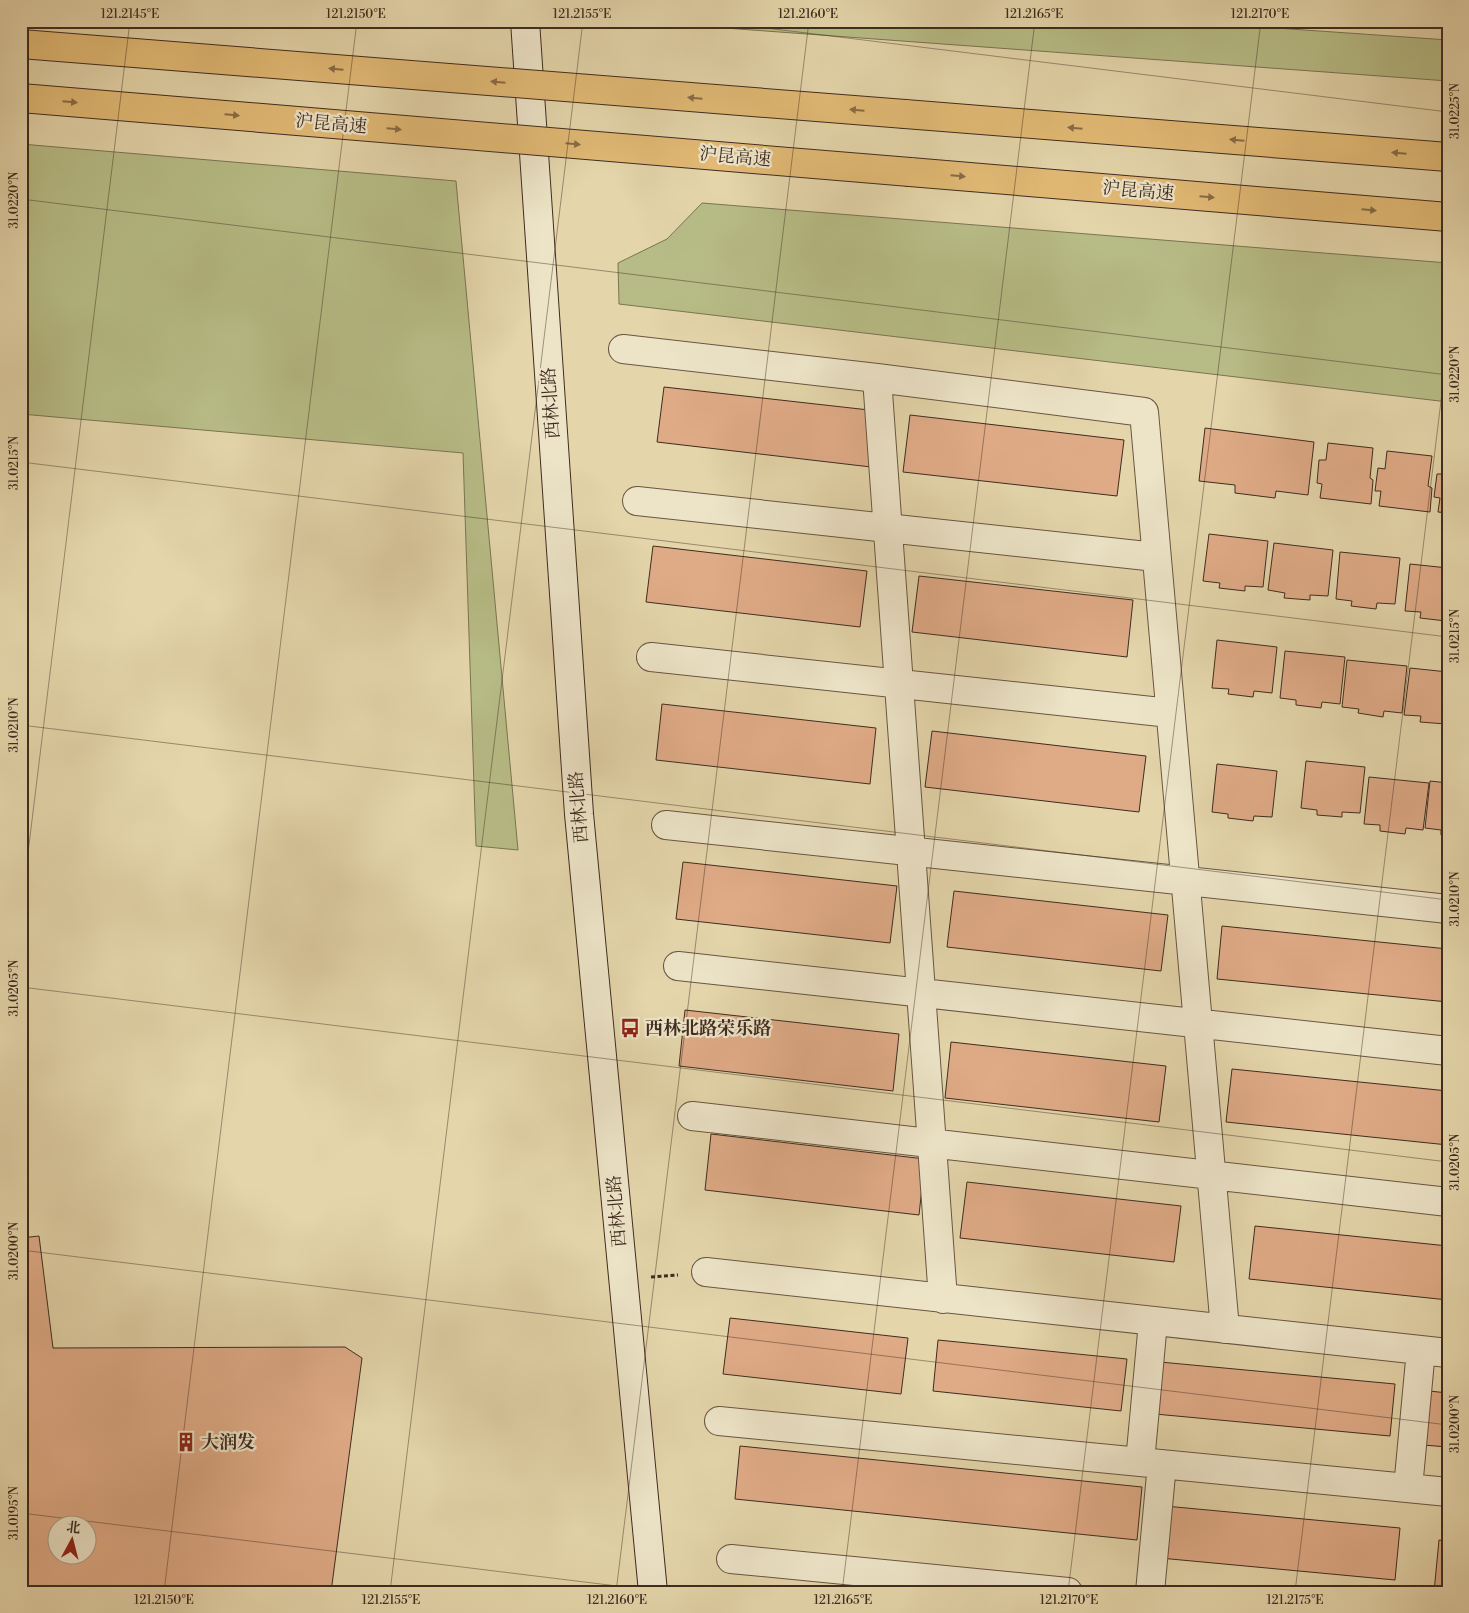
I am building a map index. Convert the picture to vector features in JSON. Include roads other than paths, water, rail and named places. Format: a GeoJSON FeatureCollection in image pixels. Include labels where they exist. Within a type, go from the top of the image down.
{"type":"FeatureCollection","features":[{"type":"Feature","properties":{"kind":"highway"},"geometry":{"type":"LineString","coordinates":[[21,44],[1448,157]]}},
{"type":"Feature","properties":{"kind":"highway","name":"沪昆高速"},"geometry":{"type":"LineString","coordinates":[[21,98],[1448,217]]}},
{"type":"Feature","properties":{"kind":"street","name":"西林北路"},"geometry":{"type":"LineString","coordinates":[[525,21],[579,814],[654,1592]]}},
{"type":"Feature","properties":{"kind":"street"},"geometry":{"type":"LineString","coordinates":[[623,349],[877,378],[1144,412],[1225,1329]]}},
{"type":"Feature","properties":{"kind":"street"},"geometry":{"type":"LineString","coordinates":[[877,378],[943,1299]]}},
{"type":"Feature","properties":{"kind":"street"},"geometry":{"type":"LineString","coordinates":[[637,501],[1156,557]]}},
{"type":"Feature","properties":{"kind":"street"},"geometry":{"type":"LineString","coordinates":[[651,657],[1170,713]]}},
{"type":"Feature","properties":{"kind":"street"},"geometry":{"type":"LineString","coordinates":[[666,825],[911,853],[1448,909]]}},
{"type":"Feature","properties":{"kind":"street"},"geometry":{"type":"LineString","coordinates":[[678,966],[1448,1051]]}},
{"type":"Feature","properties":{"kind":"street"},"geometry":{"type":"LineString","coordinates":[[692,1116],[932,1145],[1448,1202]]}},
{"type":"Feature","properties":{"kind":"street"},"geometry":{"type":"LineString","coordinates":[[706,1272],[1153,1322],[1435,1351],[1408,1488]]}},
{"type":"Feature","properties":{"kind":"street"},"geometry":{"type":"LineString","coordinates":[[1150,1592],[1153,1322]]}},
{"type":"Feature","properties":{"kind":"street"},"geometry":{"type":"LineString","coordinates":[[719,1421],[1448,1492]]}},
{"type":"Feature","properties":{"kind":"street"},"geometry":{"type":"LineString","coordinates":[[731,1559],[1068,1592]]}},
{"type":"Feature","properties":{"kind":"place","name":"西林北路荣乐路"},"geometry":{"type":"Point","coordinates":[630,1028]}},
{"type":"Feature","properties":{"kind":"place","name":"大润发"},"geometry":{"type":"Point","coordinates":[186,1442]}}]}
